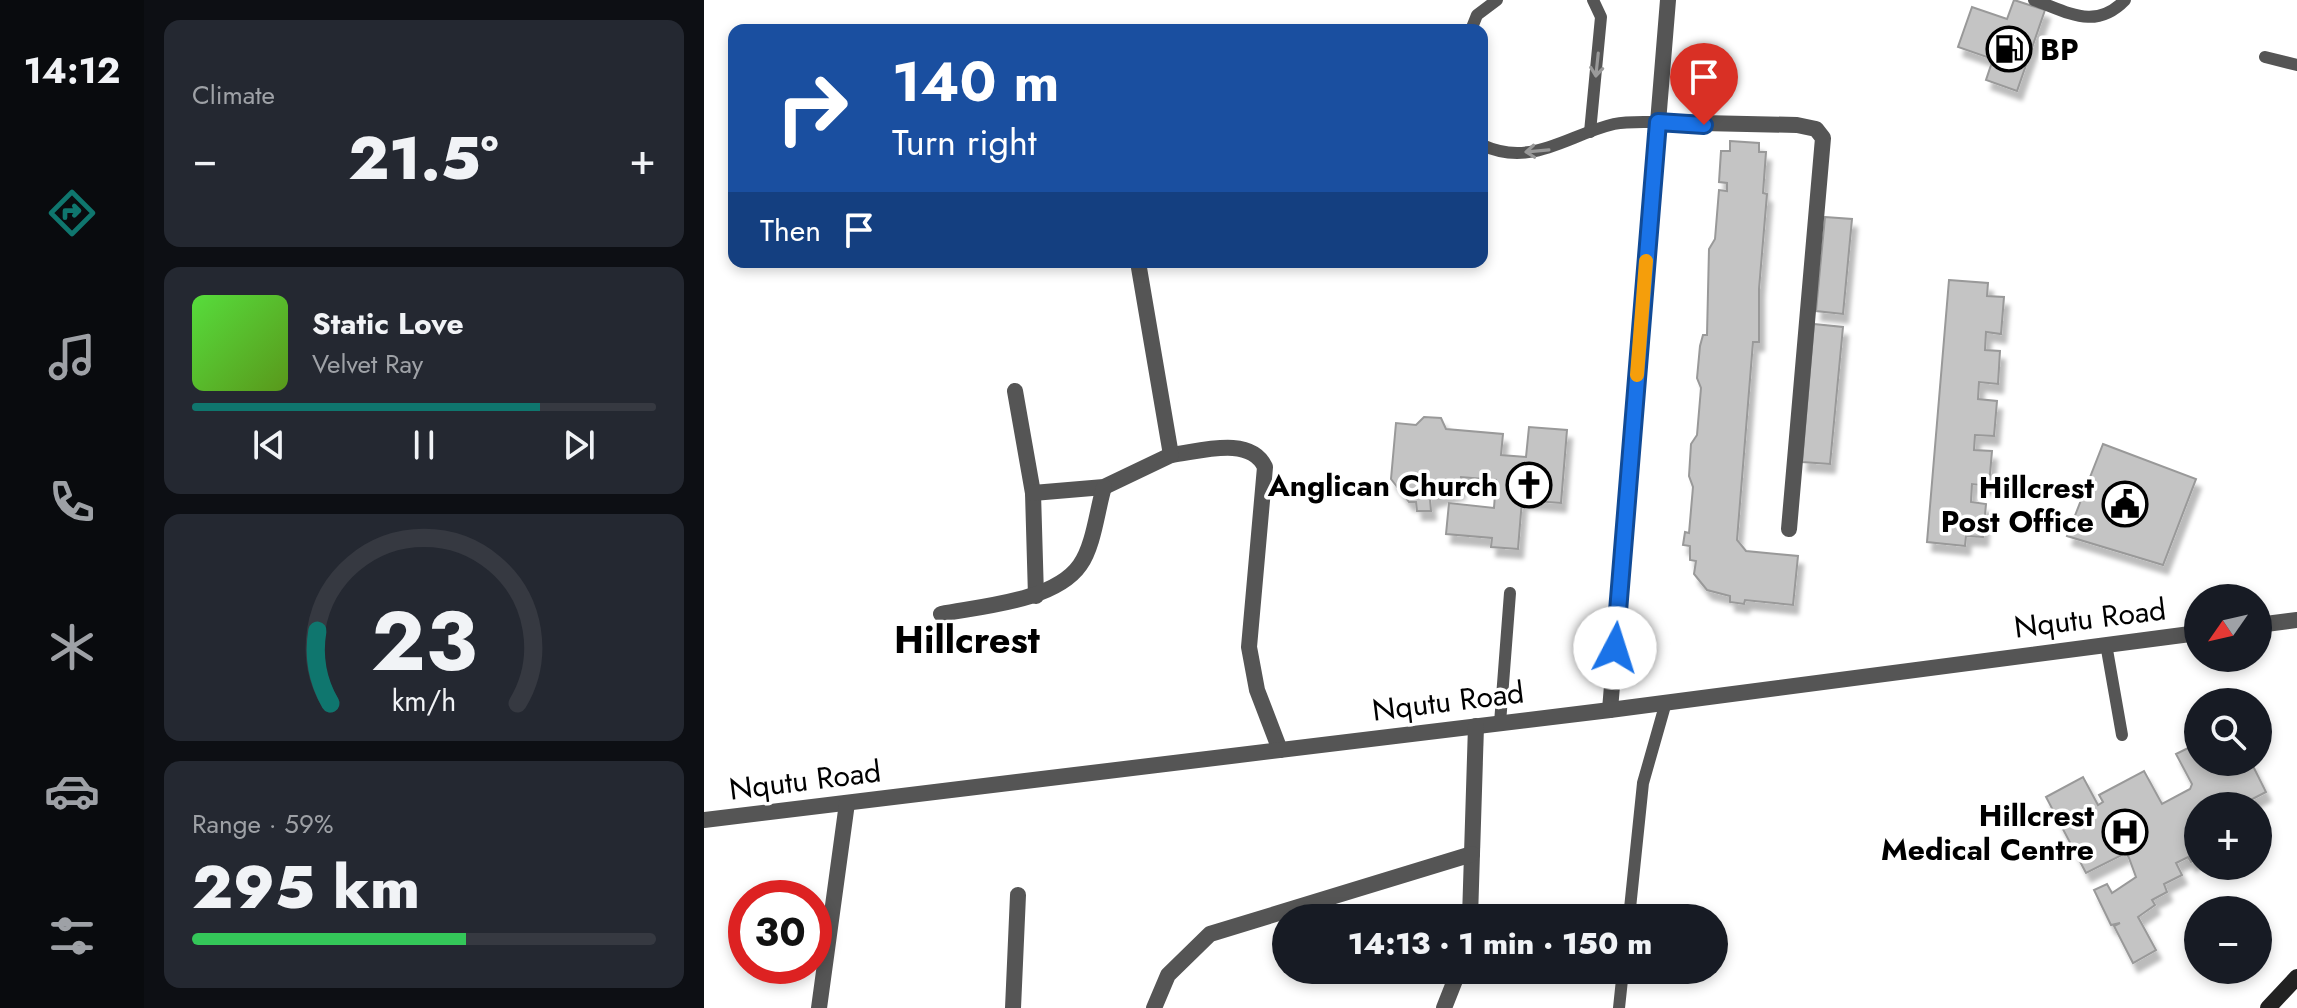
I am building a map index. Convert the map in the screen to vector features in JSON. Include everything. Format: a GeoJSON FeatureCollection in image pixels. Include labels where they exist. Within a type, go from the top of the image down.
{"type":"FeatureCollection","features":[{"type":"Feature","properties":{"kind":"main road"},"geometry":{"type":"LineString","coordinates":[[2268,1008],[2297,977]]}},
{"type":"Feature","properties":{"kind":"street"},"geometry":{"type":"LineString","coordinates":[[1610,710],[1668,0]]}},
{"type":"Feature","properties":{"kind":"street"},"geometry":{"type":"LineString","coordinates":[[1658,122],[1797,125],[1816,129],[1823,138],[1789,529]]}},
{"type":"Feature","properties":{"kind":"street"},"geometry":{"type":"LineString","coordinates":[[1139,268],[1171,455]]}},
{"type":"Feature","properties":{"kind":"street"},"geometry":{"type":"LineString","coordinates":[[1015,391],[1033,493],[1036,596]]}},
{"type":"Feature","properties":{"kind":"street"},"geometry":{"type":"LineString","coordinates":[[1033,493],[1104,487],[1171,455],[1241,448],[1256,455],[1265,467],[1249,647],[1257,690],[1280,750]]}},
{"type":"Feature","properties":{"kind":"street"},"geometry":{"type":"LineString","coordinates":[[941,614],[1036,596],[1081,564],[1104,487]]}},
{"type":"Feature","properties":{"kind":"street"},"geometry":{"type":"LineString","coordinates":[[2272,623],[2297,620]]}},
{"type":"Feature","properties":{"kind":"street","name":"Nqutu Road"},"geometry":{"type":"LineString","coordinates":[[704,820],[1610,710],[2184,635]]}},
{"type":"Feature","properties":{"kind":"street"},"geometry":{"type":"LineString","coordinates":[[1470,904],[1476,726]]}},
{"type":"Feature","properties":{"kind":"street"},"geometry":{"type":"LineString","coordinates":[[819,1008],[847,803]]}},
{"type":"Feature","properties":{"kind":"street"},"geometry":{"type":"LineString","coordinates":[[1154,1008],[1168,975],[1210,934],[1472,854]]}},
{"type":"Feature","properties":{"kind":"street"},"geometry":{"type":"LineString","coordinates":[[1013,1008],[1018,895]]}},
{"type":"Feature","properties":{"kind":"street"},"geometry":{"type":"LineString","coordinates":[[1444,1008],[1453,984]]}},
{"type":"Feature","properties":{"kind":"lane"},"geometry":{"type":"LineString","coordinates":[[1473,24],[1477,15],[1497,0]]}},
{"type":"Feature","properties":{"kind":"lane"},"geometry":{"type":"LineString","coordinates":[[1590,132],[1601,17],[1593,0]]}},
{"type":"Feature","properties":{"kind":"lane"},"geometry":{"type":"LineString","coordinates":[[2034,0],[2091,19],[2104,17],[2125,0]]}},
{"type":"Feature","properties":{"kind":"lane"},"geometry":{"type":"LineString","coordinates":[[2265,57],[2297,65]]}},
{"type":"Feature","properties":{"kind":"lane"},"geometry":{"type":"LineString","coordinates":[[1488,147],[1506,152],[1543,151],[1616,123],[1658,122]]}},
{"type":"Feature","properties":{"kind":"lane"},"geometry":{"type":"LineString","coordinates":[[1500,723],[1510,593]]}},
{"type":"Feature","properties":{"kind":"lane"},"geometry":{"type":"LineString","coordinates":[[2106,644],[2122,735]]}},
{"type":"Feature","properties":{"kind":"lane"},"geometry":{"type":"LineString","coordinates":[[1630,904],[1643,783],[1666,702]]}},
{"type":"Feature","properties":{"kind":"lane"},"geometry":{"type":"LineString","coordinates":[[1619,1008],[1622,984]]}},
{"type":"Feature","properties":{"kind":"building"},"geometry":{"type":"Polygon","coordinates":[[[2014,0],[2045,10],[2017,91],[1986,80],[1993,59],[1958,47],[1972,7],[2007,19],[2014,0]]]}},
{"type":"Feature","properties":{"kind":"building"},"geometry":{"type":"Polygon","coordinates":[[[1730,141],[1759,143],[1759,152],[1766,152],[1763,193],[1767,194],[1759,289],[1759,342],[1753,342],[1737,540],[1746,551],[1798,556],[1793,605],[1745,600],[1744,604],[1730,602],[1730,596],[1707,590],[1694,574],[1696,561],[1690,560],[1690,546],[1683,545],[1685,532],[1689,533],[1693,487],[1689,476],[1701,388],[1697,378],[1700,346],[1703,335],[1707,335],[1709,249],[1715,239],[1719,190],[1727,191],[1727,183],[1719,182],[1721,151],[1730,151],[1730,141]]]}},
{"type":"Feature","properties":{"kind":"building"},"geometry":{"type":"Polygon","coordinates":[[[1825,217],[1852,219],[1843,314],[1816,311],[1825,217]]]}},
{"type":"Feature","properties":{"kind":"building"},"geometry":{"type":"Polygon","coordinates":[[[1949,280],[1988,283],[1987,296],[2004,297],[2001,334],[1986,332],[1985,350],[2000,351],[1998,384],[1979,382],[1978,399],[1997,401],[1994,436],[1975,435],[1974,450],[1992,451],[1989,486],[1972,484],[1971,502],[1986,504],[1983,537],[1966,536],[1965,546],[1927,542],[1949,280]]]}},
{"type":"Feature","properties":{"kind":"building"},"geometry":{"type":"Polygon","coordinates":[[[1814,324],[1843,327],[1830,464],[1802,462],[1814,324]]]}},
{"type":"Feature","properties":{"kind":"building","name":"Anglican Church"},"geometry":{"type":"Polygon","coordinates":[[[1424,417],[1441,418],[1446,429],[1503,434],[1501,455],[1526,457],[1529,427],[1567,430],[1561,503],[1522,500],[1518,549],[1491,547],[1492,538],[1446,534],[1449,503],[1494,508],[1496,480],[1461,477],[1460,490],[1430,499],[1431,511],[1417,511],[1416,502],[1409,502],[1391,479],[1396,423],[1416,425],[1424,417]]]}},
{"type":"Feature","properties":{"kind":"building","name":"Hillcrest Post Office"},"geometry":{"type":"Polygon","coordinates":[[[2103,444],[2196,479],[2163,565],[2067,536],[2103,444]]]}},
{"type":"Feature","properties":{"kind":"building","name":"Hillcrest Medical Centre"},"geometry":{"type":"Polygon","coordinates":[[[2184,750],[2184,769],[2176,754],[2184,750]]]}},
{"type":"Feature","properties":{"kind":"building","name":"Hillcrest Medical Centre"},"geometry":{"type":"Polygon","coordinates":[[[2144,771],[2162,804],[2184,792],[2184,859],[2176,863],[2182,875],[2164,884],[2167,892],[2152,900],[2155,905],[2138,917],[2156,950],[2133,963],[2114,926],[2120,923],[2111,925],[2094,890],[2107,884],[2112,893],[2136,877],[2129,858],[2124,849],[2124,854],[2086,873],[2046,797],[2083,777],[2098,805],[2103,802],[2099,795],[2144,771]]]}},
{"type":"Feature","properties":{"kind":"building","name":"Hillcrest Medical Centre"},"geometry":{"type":"Polygon","coordinates":[[[2188,776],[2258,776],[2266,792],[2184,792],[2192,784],[2188,776]]]}},
{"type":"Feature","properties":{"kind":"slow traffic"},"geometry":{"type":"LineString","coordinates":[[1637,375],[1646,261]]}},
{"type":"Feature","properties":{"kind":"place","name":"BP"},"geometry":{"type":"Point","coordinates":[2009,49]}},
{"type":"Feature","properties":{"kind":"place","name":"Anglican Church"},"geometry":{"type":"Point","coordinates":[1529,485]}},
{"type":"Feature","properties":{"kind":"place","name":"Hillcrest Post Office"},"geometry":{"type":"Point","coordinates":[2125,504]}},
{"type":"Feature","properties":{"kind":"place","name":"Hillcrest Medical Centre"},"geometry":{"type":"Point","coordinates":[2125,832]}},
{"type":"Feature","properties":{"kind":"district","name":"Hillcrest"},"geometry":{"type":"Point","coordinates":[967,639]}},
{"type":"Feature","properties":{"kind":"route"},"geometry":{"type":"LineString","coordinates":[[1615,648],[1658,122],[1704,125]]}}]}
